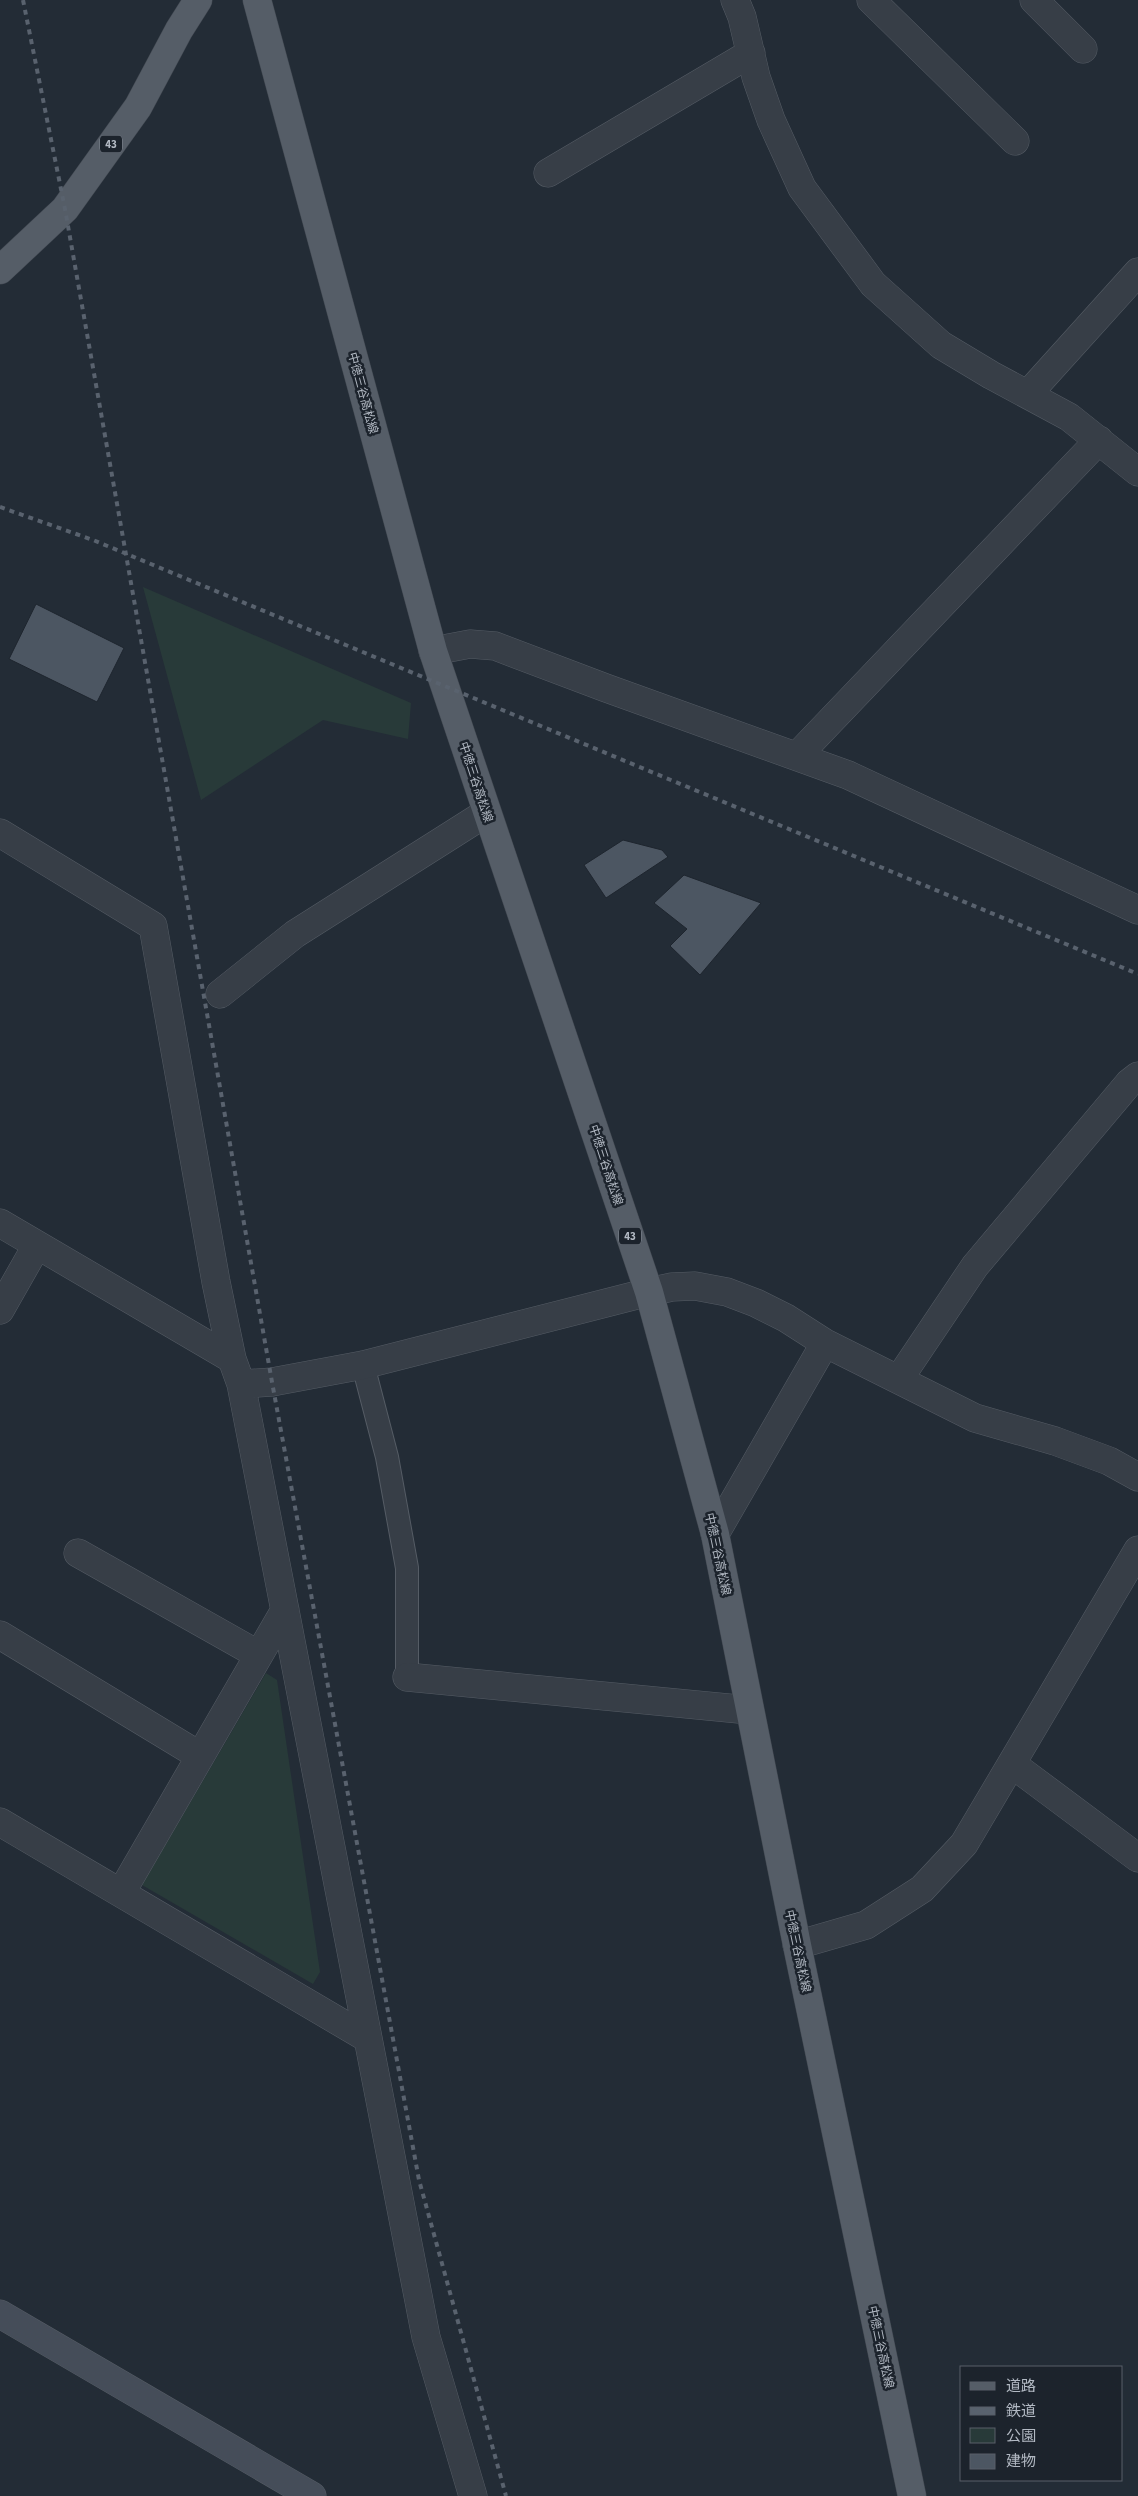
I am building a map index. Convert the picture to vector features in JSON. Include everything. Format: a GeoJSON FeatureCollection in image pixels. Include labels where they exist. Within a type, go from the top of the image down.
{"type":"FeatureCollection","features":[{"type":"Feature","properties":{"kind":"main road","name":"43"},"geometry":{"type":"LineString","coordinates":[[0,270],[65,209],[138,107],[179,30],[198,0]]}},
{"type":"Feature","properties":{"kind":"main road","name":"中徳三谷高松線"},"geometry":{"type":"LineString","coordinates":[[257,0],[433,651],[486,813],[556,1013],[649,1292],[715,1534],[797,1946],[912,2496]]}},
{"type":"Feature","properties":{"kind":"street"},"geometry":{"type":"LineString","coordinates":[[735,0],[756,77],[771,120],[802,188],[873,284],[941,345],[991,375],[1069,417],[1138,472]]}},
{"type":"Feature","properties":{"kind":"street"},"geometry":{"type":"LineString","coordinates":[[871,0],[1015,141]]}},
{"type":"Feature","properties":{"kind":"street"},"geometry":{"type":"LineString","coordinates":[[1034,0],[1083,50]]}},
{"type":"Feature","properties":{"kind":"street"},"geometry":{"type":"LineString","coordinates":[[548,173],[751,53]]}},
{"type":"Feature","properties":{"kind":"street"},"geometry":{"type":"LineString","coordinates":[[1028,394],[1138,272]]}},
{"type":"Feature","properties":{"kind":"street"},"geometry":{"type":"LineString","coordinates":[[796,756],[1099,440]]}},
{"type":"Feature","properties":{"kind":"street"},"geometry":{"type":"LineString","coordinates":[[433,651],[470,644],[495,646],[848,775],[1138,910]]}},
{"type":"Feature","properties":{"kind":"street"},"geometry":{"type":"LineString","coordinates":[[220,994],[295,934],[486,813]]}},
{"type":"Feature","properties":{"kind":"street"},"geometry":{"type":"LineString","coordinates":[[0,833],[153,926],[232,1359],[241,1384],[426,2337],[473,2496]]}},
{"type":"Feature","properties":{"kind":"street"},"geometry":{"type":"LineString","coordinates":[[899,1379],[975,1266],[1129,1083],[1138,1076]]}},
{"type":"Feature","properties":{"kind":"street"},"geometry":{"type":"LineString","coordinates":[[0,1222],[232,1359]]}},
{"type":"Feature","properties":{"kind":"street"},"geometry":{"type":"LineString","coordinates":[[0,1310],[37,1245]]}},
{"type":"Feature","properties":{"kind":"street"},"geometry":{"type":"LineString","coordinates":[[241,1384],[272,1382],[363,1365],[649,1292],[672,1287],[695,1286],[727,1292],[756,1303],[786,1318],[825,1343],[975,1418],[1055,1441],[1109,1461],[1138,1477]]}},
{"type":"Feature","properties":{"kind":"street"},"geometry":{"type":"LineString","coordinates":[[715,1534],[825,1343]]}},
{"type":"Feature","properties":{"kind":"street"},"geometry":{"type":"LineString","coordinates":[[797,1946],[866,1925],[922,1889],[964,1844],[1138,1550]]}},
{"type":"Feature","properties":{"kind":"street"},"geometry":{"type":"LineString","coordinates":[[78,1554],[258,1655]]}},
{"type":"Feature","properties":{"kind":"street"},"geometry":{"type":"LineString","coordinates":[[121,1893],[285,1610]]}},
{"type":"Feature","properties":{"kind":"street"},"geometry":{"type":"LineString","coordinates":[[0,1635],[200,1756]]}},
{"type":"Feature","properties":{"kind":"street"},"geometry":{"type":"LineString","coordinates":[[407,1677],[749,1710]]}},
{"type":"Feature","properties":{"kind":"street"},"geometry":{"type":"LineString","coordinates":[[1012,1764],[1138,1858]]}},
{"type":"Feature","properties":{"kind":"street"},"geometry":{"type":"LineString","coordinates":[[0,1822],[367,2038]]}},
{"type":"Feature","properties":{"kind":"street"},"geometry":{"type":"LineString","coordinates":[[0,2314],[312,2496]]}},
{"type":"Feature","properties":{"kind":"lane"},"geometry":{"type":"LineString","coordinates":[[363,1365],[387,1457],[407,1568],[407,1677]]}},
{"type":"Feature","properties":{"kind":"green space"},"geometry":{"type":"Polygon","coordinates":[[[143,587],[411,703],[408,739],[323,720],[201,800],[143,587]]]}},
{"type":"Feature","properties":{"kind":"green space"},"geometry":{"type":"Polygon","coordinates":[[[266,1673],[277,1680],[320,1972],[313,1984],[142,1885],[266,1673]]]}},
{"type":"Feature","properties":{"kind":"building"},"geometry":{"type":"Polygon","coordinates":[[[36,604],[124,648],[97,702],[9,659],[36,604]]]}},
{"type":"Feature","properties":{"kind":"building"},"geometry":{"type":"Polygon","coordinates":[[[623,840],[662,850],[668,857],[606,898],[584,865],[623,840]]]}},
{"type":"Feature","properties":{"kind":"building"},"geometry":{"type":"Polygon","coordinates":[[[684,875],[761,903],[700,975],[670,946],[687,929],[654,903],[684,875]]]}},
{"type":"Feature","properties":{"kind":"railway"},"geometry":{"type":"LineString","coordinates":[[23,0],[65,209],[272,1382],[419,2180],[506,2496]]}},
{"type":"Feature","properties":{"kind":"railway"},"geometry":{"type":"LineString","coordinates":[[0,507],[93,540],[1138,974]]}}]}
